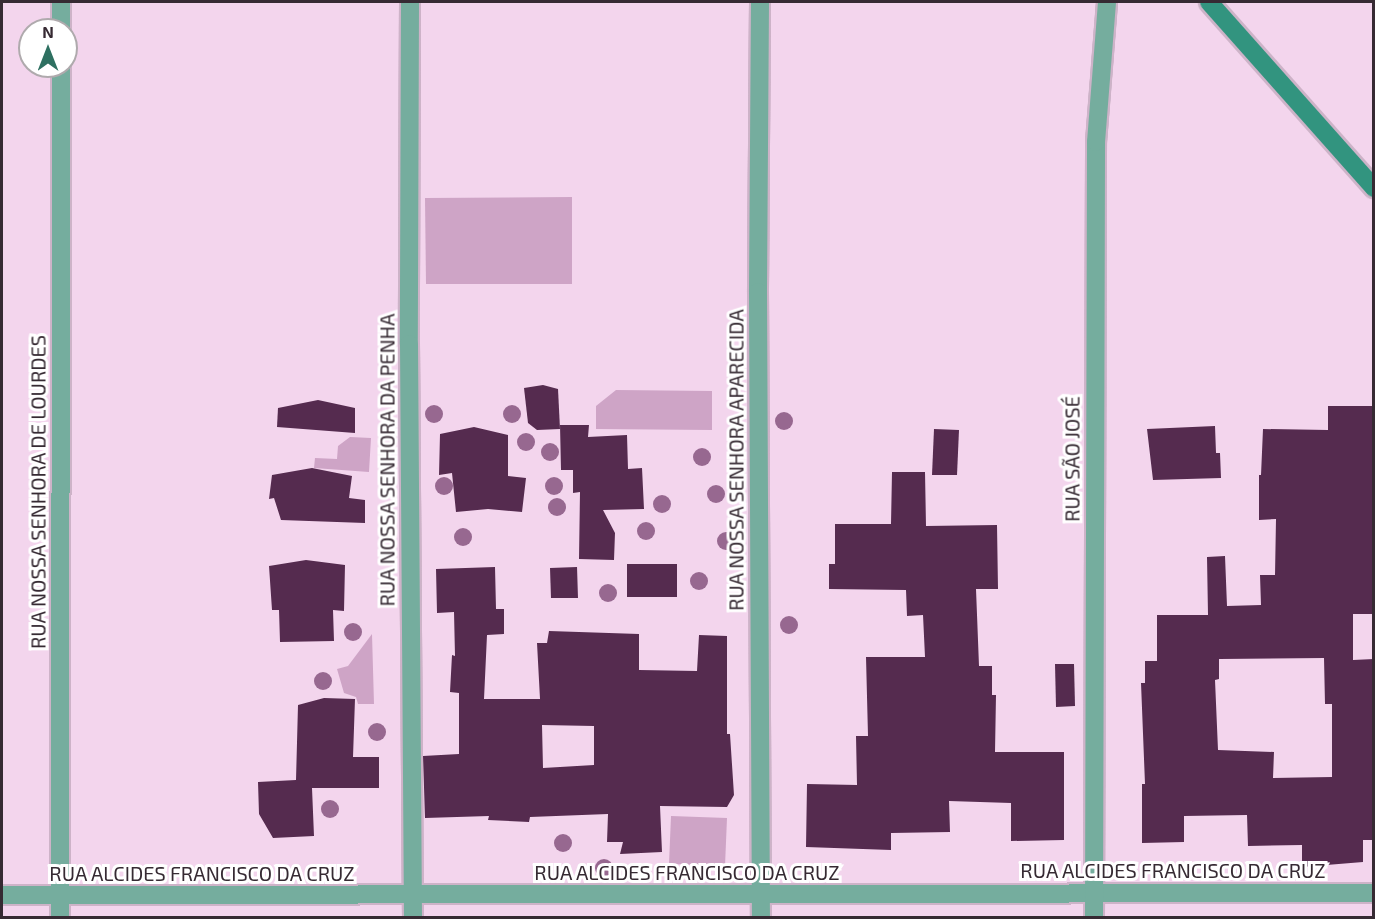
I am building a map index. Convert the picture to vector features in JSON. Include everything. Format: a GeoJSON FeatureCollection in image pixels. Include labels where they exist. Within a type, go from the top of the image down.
{"type":"FeatureCollection","features":[{"type":"Feature","properties":{"kind":"street"},"geometry":{"type":"LineString","coordinates":[[61,2],[61,18]]}},
{"type":"Feature","properties":{"kind":"street","name":"RUA NOSSA SENHORA DA PENHA"},"geometry":{"type":"LineString","coordinates":[[410,2],[412,918]]}},
{"type":"Feature","properties":{"kind":"street","name":"RUA NOSSA SENHORA APARECIDA"},"geometry":{"type":"LineString","coordinates":[[760,2],[758,292],[762,918]]}},
{"type":"Feature","properties":{"kind":"street","name":"RUA SÃO JOSÉ"},"geometry":{"type":"LineString","coordinates":[[1094,918],[1096,142],[1107,2]]}},
{"type":"Feature","properties":{"kind":"street"},"geometry":{"type":"LineString","coordinates":[[1209,2],[1373,186]]}},
{"type":"Feature","properties":{"kind":"street","name":"RUA NOSSA SENHORA DE LOURDES"},"geometry":{"type":"LineString","coordinates":[[60,918],[61,78]]}},
{"type":"Feature","properties":{"kind":"street","name":"RUA ALCIDES FRANCISCO DA CRUZ"},"geometry":{"type":"LineString","coordinates":[[2,895],[1374,893]]}},
{"type":"Feature","properties":{"kind":"shaded area"},"geometry":{"type":"Polygon","coordinates":[[[572,197],[572,284],[426,284],[425,198],[572,197]]]}},
{"type":"Feature","properties":{"kind":"shaded area"},"geometry":{"type":"Polygon","coordinates":[[[616,390],[712,391],[712,430],[596,429],[596,406],[616,390]]]}},
{"type":"Feature","properties":{"kind":"shaded area"},"geometry":{"type":"Polygon","coordinates":[[[350,437],[371,438],[369,472],[314,468],[315,458],[337,459],[338,446],[350,437]]]}},
{"type":"Feature","properties":{"kind":"shaded area"},"geometry":{"type":"Polygon","coordinates":[[[372,634],[374,704],[358,704],[356,697],[344,693],[337,669],[348,666],[372,634]]]}},
{"type":"Feature","properties":{"kind":"shaded area"},"geometry":{"type":"Polygon","coordinates":[[[671,816],[727,818],[725,866],[669,864],[671,816]]]}},
{"type":"Feature","properties":{"kind":"building"},"geometry":{"type":"Polygon","coordinates":[[[543,385],[558,389],[560,429],[537,430],[528,423],[524,388],[543,385]]]}},
{"type":"Feature","properties":{"kind":"building"},"geometry":{"type":"Polygon","coordinates":[[[318,400],[355,408],[355,433],[277,427],[278,408],[318,400]]]}},
{"type":"Feature","properties":{"kind":"building"},"geometry":{"type":"Polygon","coordinates":[[[1328,406],[1374,406],[1374,614],[1353,614],[1353,660],[1374,659],[1374,840],[1363,840],[1363,862],[1302,867],[1302,845],[1248,846],[1247,815],[1184,816],[1184,842],[1142,843],[1142,784],[1145,784],[1141,683],[1145,683],[1145,661],[1157,661],[1157,615],[1208,615],[1207,557],[1225,556],[1227,606],[1261,605],[1260,575],[1275,575],[1276,519],[1259,520],[1259,475],[1261,475],[1263,429],[1328,430],[1328,406]],[[1324,658],[1219,659],[1219,679],[1215,680],[1218,750],[1274,752],[1273,778],[1332,777],[1332,704],[1325,704],[1324,658]]]}},
{"type":"Feature","properties":{"kind":"building"},"geometry":{"type":"Polygon","coordinates":[[[560,425],[589,425],[588,437],[627,435],[628,469],[642,468],[644,509],[603,510],[615,533],[614,560],[579,559],[580,492],[573,493],[573,470],[561,470],[560,425]]]}},
{"type":"Feature","properties":{"kind":"building"},"geometry":{"type":"Polygon","coordinates":[[[1215,426],[1216,453],[1220,453],[1221,478],[1153,480],[1147,429],[1215,426]]]}},
{"type":"Feature","properties":{"kind":"building"},"geometry":{"type":"Polygon","coordinates":[[[474,427],[508,435],[508,476],[526,478],[522,512],[488,509],[456,512],[452,473],[439,475],[440,434],[474,427]]]}},
{"type":"Feature","properties":{"kind":"building"},"geometry":{"type":"Polygon","coordinates":[[[934,429],[959,430],[957,475],[932,475],[934,429]]]}},
{"type":"Feature","properties":{"kind":"building"},"geometry":{"type":"Polygon","coordinates":[[[312,468],[352,476],[349,498],[365,500],[365,523],[281,520],[274,498],[269,499],[272,475],[312,468]]]}},
{"type":"Feature","properties":{"kind":"building"},"geometry":{"type":"Polygon","coordinates":[[[892,472],[925,472],[926,526],[997,525],[998,589],[976,589],[979,666],[992,666],[992,695],[996,695],[995,752],[1064,752],[1064,840],[1011,841],[1011,803],[949,801],[950,832],[891,833],[891,850],[806,847],[807,784],[857,785],[856,736],[868,736],[866,657],[925,657],[923,615],[907,616],[906,590],[829,589],[829,564],[835,564],[835,524],[891,524],[892,472]]]}},
{"type":"Feature","properties":{"kind":"building"},"geometry":{"type":"Polygon","coordinates":[[[306,560],[345,565],[344,611],[333,610],[334,641],[280,642],[279,610],[272,610],[269,566],[306,560]]]}},
{"type":"Feature","properties":{"kind":"building"},"geometry":{"type":"Polygon","coordinates":[[[627,564],[677,564],[677,597],[627,597],[627,564]]]}},
{"type":"Feature","properties":{"kind":"building"},"geometry":{"type":"Polygon","coordinates":[[[495,567],[496,609],[504,609],[504,634],[487,635],[484,699],[540,699],[537,643],[547,643],[549,631],[639,634],[639,670],[697,671],[699,635],[727,636],[727,734],[730,734],[734,795],[727,807],[660,806],[662,852],[620,854],[623,842],[607,842],[608,814],[530,817],[529,822],[488,820],[489,816],[425,818],[423,756],[459,754],[459,693],[450,692],[452,655],[455,656],[454,612],[437,613],[436,569],[495,567]],[[542,725],[543,768],[594,765],[594,726],[542,725]]]}},
{"type":"Feature","properties":{"kind":"building"},"geometry":{"type":"Polygon","coordinates":[[[577,567],[578,598],[551,598],[550,568],[577,567]]]}},
{"type":"Feature","properties":{"kind":"building"},"geometry":{"type":"Polygon","coordinates":[[[1055,664],[1074,664],[1075,706],[1056,707],[1055,664]]]}},
{"type":"Feature","properties":{"kind":"building"},"geometry":{"type":"Polygon","coordinates":[[[324,698],[355,699],[353,757],[379,757],[379,788],[312,788],[314,836],[273,838],[259,814],[258,782],[296,780],[298,705],[324,698]]]}}]}
